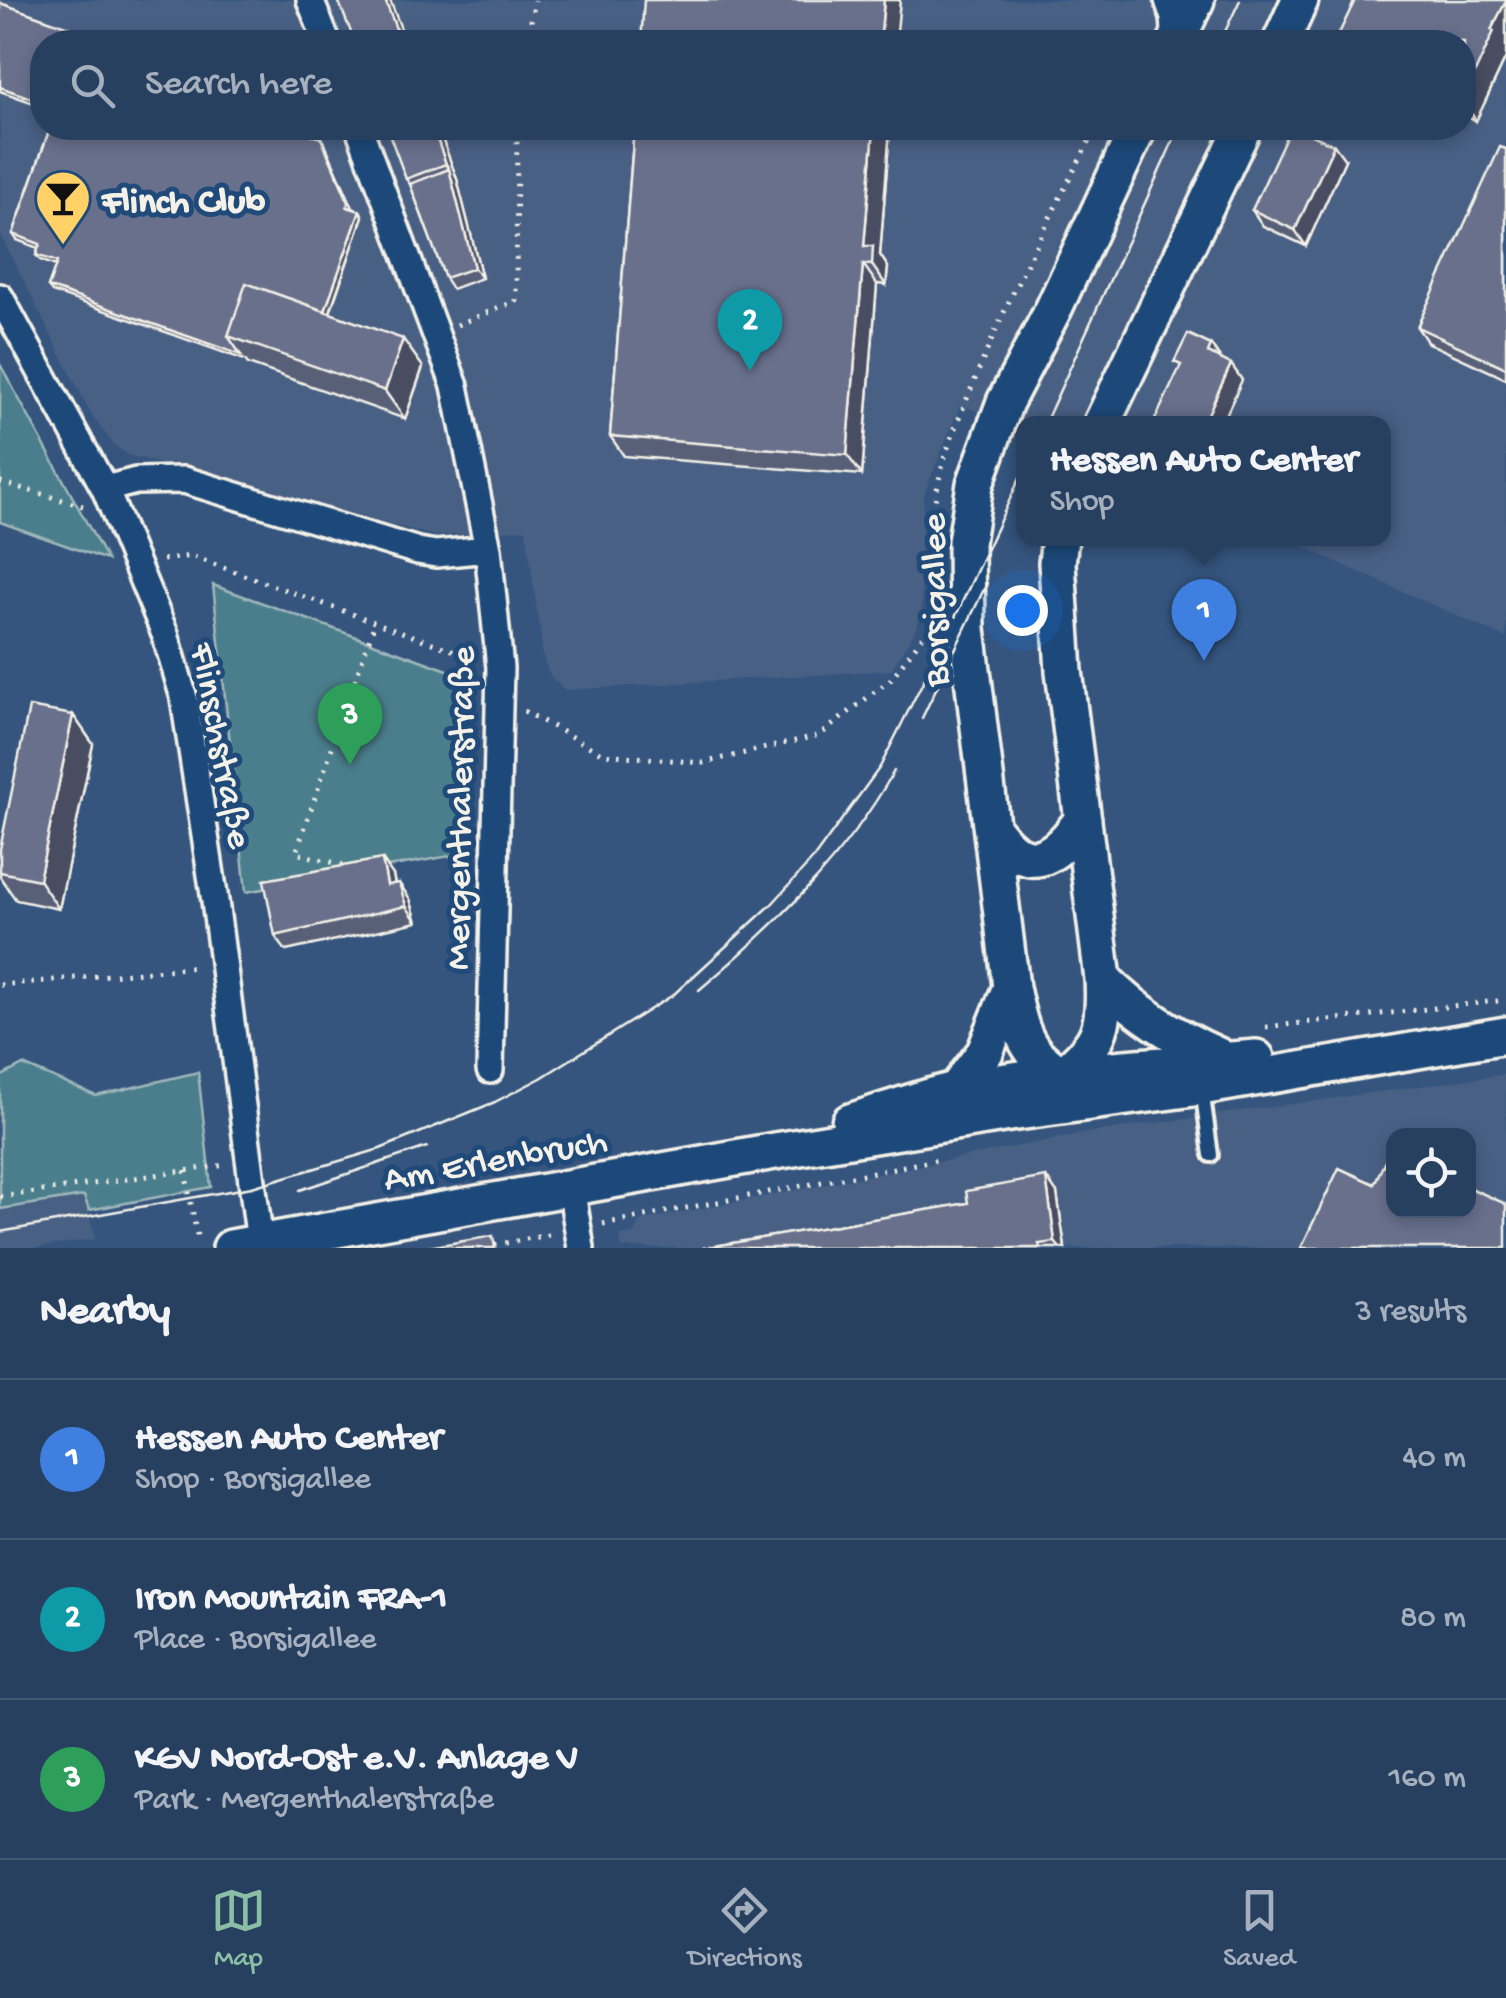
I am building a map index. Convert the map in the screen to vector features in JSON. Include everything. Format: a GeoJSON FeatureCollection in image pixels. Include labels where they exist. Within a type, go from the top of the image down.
{"type":"FeatureCollection","features":[{"type":"Feature","properties":{"kind":"main road"},"geometry":{"type":"LineString","coordinates":[[1182,30],[1196,0]]}},
{"type":"Feature","properties":{"kind":"main road"},"geometry":{"type":"LineString","coordinates":[[1286,30],[1300,0]]}},
{"type":"Feature","properties":{"kind":"main road","name":"Borsigallee"},"geometry":{"type":"LineString","coordinates":[[956,1090],[985,1052],[1011,987],[967,629],[966,542],[975,484],[1005,402],[1132,140]]}},
{"type":"Feature","properties":{"kind":"main road"},"geometry":{"type":"LineString","coordinates":[[1106,416],[1237,140]]}},
{"type":"Feature","properties":{"kind":"main road"},"geometry":{"type":"LineString","coordinates":[[1010,1113],[1083,1058],[1102,1029],[1104,1018],[1103,978],[1064,672],[1059,546]]}},
{"type":"Feature","properties":{"kind":"main road"},"geometry":{"type":"LineString","coordinates":[[992,828],[1006,848],[1026,859],[1038,858],[1049,856],[1065,844],[1083,819]]}},
{"type":"Feature","properties":{"kind":"main road"},"geometry":{"type":"LineString","coordinates":[[1103,978],[1153,1023],[1228,1060]]}},
{"type":"Feature","properties":{"kind":"main road"},"geometry":{"type":"LineString","coordinates":[[1011,987],[1020,1026],[1033,1054],[1062,1074],[1116,1098]]}},
{"type":"Feature","properties":{"kind":"main road"},"geometry":{"type":"LineString","coordinates":[[1434,1046],[1506,1035]]}},
{"type":"Feature","properties":{"kind":"main road","name":"Am Erlenbruch"},"geometry":{"type":"LineString","coordinates":[[774,1151],[850,1122],[956,1090],[1164,1063],[1434,1046]]}},
{"type":"Feature","properties":{"kind":"main road","name":"Am Erlenbruch"},"geometry":{"type":"LineString","coordinates":[[245,1245],[774,1151],[1434,1046]]}},
{"type":"Feature","properties":{"kind":"street"},"geometry":{"type":"LineString","coordinates":[[310,0],[322,30]]}},
{"type":"Feature","properties":{"kind":"street"},"geometry":{"type":"LineString","coordinates":[[1168,0],[1175,30]]}},
{"type":"Feature","properties":{"kind":"street","name":"Mergenthalerstraße"},"geometry":{"type":"LineString","coordinates":[[363,140],[455,386],[488,549],[500,668],[490,1070]]}},
{"type":"Feature","properties":{"kind":"street","name":"Flinschstraße"},"geometry":{"type":"LineString","coordinates":[[0,297],[108,496],[166,634],[184,698],[249,1162],[245,1245]]}},
{"type":"Feature","properties":{"kind":"street"},"geometry":{"type":"LineString","coordinates":[[108,496],[136,481],[184,480],[418,551],[436,554],[488,549]]}},
{"type":"Feature","properties":{"kind":"street"},"geometry":{"type":"LineString","coordinates":[[571,1187],[580,1239]]}},
{"type":"Feature","properties":{"kind":"lane"},"geometry":{"type":"LineString","coordinates":[[1201,1086],[1211,1155]]}},
{"type":"Feature","properties":{"kind":"path"},"geometry":{"type":"LineString","coordinates":[[529,30],[534,0]]}},
{"type":"Feature","properties":{"kind":"path"},"geometry":{"type":"LineString","coordinates":[[436,334],[516,301],[518,140]]}},
{"type":"Feature","properties":{"kind":"path"},"geometry":{"type":"LineString","coordinates":[[0,482],[78,507],[108,496]]}},
{"type":"Feature","properties":{"kind":"path"},"geometry":{"type":"LineString","coordinates":[[138,563],[191,556],[500,668]]}},
{"type":"Feature","properties":{"kind":"path"},"geometry":{"type":"LineString","coordinates":[[499,698],[603,754],[702,764],[820,735],[892,679],[936,618]]}},
{"type":"Feature","properties":{"kind":"path"},"geometry":{"type":"LineString","coordinates":[[344,865],[296,852],[375,622]]}},
{"type":"Feature","properties":{"kind":"path"},"geometry":{"type":"LineString","coordinates":[[0,985],[222,964]]}},
{"type":"Feature","properties":{"kind":"path"},"geometry":{"type":"LineString","coordinates":[[1250,1028],[1506,1000]]}},
{"type":"Feature","properties":{"kind":"path"},"geometry":{"type":"LineString","coordinates":[[0,1197],[249,1162]]}},
{"type":"Feature","properties":{"kind":"path"},"geometry":{"type":"LineString","coordinates":[[184,1171],[200,1248]]}},
{"type":"Feature","properties":{"kind":"path"},"geometry":{"type":"LineString","coordinates":[[479,1248],[580,1239]]}},
{"type":"Feature","properties":{"kind":"shaded area"},"geometry":{"type":"Polygon","coordinates":[[[0,0],[1506,0],[1506,638],[1302,546],[1391,546],[1391,416],[1016,416],[1016,425],[960,405],[924,494],[922,612],[891,670],[565,690],[551,677],[544,661],[526,529],[435,536],[128,455],[114,445],[91,414],[0,234],[0,0]]]}},
{"type":"Feature","properties":{"kind":"shaded area"},"geometry":{"type":"Polygon","coordinates":[[[1506,1074],[1506,1248],[622,1248],[620,1236],[635,1233],[639,1221],[1086,1133],[1506,1074]]]}},
{"type":"Feature","properties":{"kind":"shaded area"},"geometry":{"type":"Polygon","coordinates":[[[85,1196],[95,1239],[36,1248],[0,1248],[0,1209],[85,1196]]]}},
{"type":"Feature","properties":{"kind":"green space"},"geometry":{"type":"Polygon","coordinates":[[[0,364],[107,560],[0,522],[0,364]]]}},
{"type":"Feature","properties":{"kind":"green space"},"geometry":{"type":"Polygon","coordinates":[[[213,585],[467,677],[467,853],[246,892],[213,585]]]}},
{"type":"Feature","properties":{"kind":"green space"},"geometry":{"type":"Polygon","coordinates":[[[23,1065],[96,1096],[198,1072],[211,1187],[89,1210],[84,1196],[0,1209],[0,1077],[23,1065]]]}},
{"type":"Feature","properties":{"kind":"building"},"geometry":{"type":"Polygon","coordinates":[[[338,0],[385,0],[396,30],[350,30],[338,0]]]}},
{"type":"Feature","properties":{"kind":"building"},"geometry":{"type":"Polygon","coordinates":[[[644,0],[884,0],[881,30],[642,30],[644,0]]]}},
{"type":"Feature","properties":{"kind":"building"},"geometry":{"type":"Polygon","coordinates":[[[1355,0],[1506,0],[1476,71],[1476,30],[1341,30],[1355,0]]]}},
{"type":"Feature","properties":{"kind":"building"},"geometry":{"type":"Polygon","coordinates":[[[0,3],[78,30],[30,30],[30,98],[0,87],[0,3]]]}},
{"type":"Feature","properties":{"kind":"building"},"geometry":{"type":"Polygon","coordinates":[[[46,140],[322,140],[349,203],[347,207],[360,211],[325,311],[246,283],[228,336],[241,355],[48,287],[57,262],[36,255],[40,244],[13,234],[46,140]]]}},
{"type":"Feature","properties":{"kind":"building"},"geometry":{"type":"Polygon","coordinates":[[[391,140],[437,140],[446,164],[406,179],[391,140]]]}},
{"type":"Feature","properties":{"kind":"building"},"geometry":{"type":"Polygon","coordinates":[[[633,140],[873,140],[864,246],[873,246],[872,265],[863,264],[847,455],[610,436],[633,140]]]}},
{"type":"Feature","properties":{"kind":"building"},"geometry":{"type":"Polygon","coordinates":[[[1284,140],[1323,140],[1334,145],[1295,230],[1252,210],[1284,140]]]}},
{"type":"Feature","properties":{"kind":"building"},"geometry":{"type":"Polygon","coordinates":[[[1500,147],[1506,149],[1506,368],[1417,327],[1500,147]]]}},
{"type":"Feature","properties":{"kind":"building"},"geometry":{"type":"Polygon","coordinates":[[[449,169],[474,268],[445,278],[410,184],[449,169]]]}},
{"type":"Feature","properties":{"kind":"building"},"geometry":{"type":"Polygon","coordinates":[[[246,283],[403,339],[385,391],[228,336],[246,283]]]}},
{"type":"Feature","properties":{"kind":"building"},"geometry":{"type":"Polygon","coordinates":[[[1188,334],[1211,345],[1208,353],[1231,364],[1208,414],[1212,416],[1157,416],[1181,365],[1174,362],[1188,334]]]}},
{"type":"Feature","properties":{"kind":"building"},"geometry":{"type":"Polygon","coordinates":[[[29,707],[73,715],[39,880],[0,872],[0,849],[29,707]]]}},
{"type":"Feature","properties":{"kind":"building"},"geometry":{"type":"Polygon","coordinates":[[[382,859],[387,885],[399,883],[406,906],[275,936],[264,880],[382,859]]]}},
{"type":"Feature","properties":{"kind":"building"},"geometry":{"type":"Polygon","coordinates":[[[1386,1159],[1386,1218],[1476,1218],[1476,1191],[1506,1204],[1506,1248],[1301,1248],[1339,1168],[1374,1184],[1386,1159]]]}},
{"type":"Feature","properties":{"kind":"building"},"geometry":{"type":"Polygon","coordinates":[[[1046,1177],[1055,1242],[1039,1244],[1040,1248],[703,1248],[968,1203],[966,1191],[1046,1177]]]}},
{"type":"Feature","properties":{"kind":"building"},"geometry":{"type":"Polygon","coordinates":[[[493,1236],[495,1248],[423,1248],[493,1236]]]}},
{"type":"Feature","properties":{"kind":"tram line"},"geometry":{"type":"LineString","coordinates":[[1226,30],[1240,0]]}},
{"type":"Feature","properties":{"kind":"tram line"},"geometry":{"type":"LineString","coordinates":[[1048,416],[1174,140]]}},
{"type":"Feature","properties":{"kind":"tram line"},"geometry":{"type":"LineString","coordinates":[[0,1232],[252,1187],[380,1149],[495,1102],[541,1078],[673,995],[771,905],[813,859],[880,767],[1016,486]]}},
{"type":"Feature","properties":{"kind":"tram line"},"geometry":{"type":"LineString","coordinates":[[922,718],[987,583]]}},
{"type":"Feature","properties":{"kind":"tram line"},"geometry":{"type":"LineString","coordinates":[[699,990],[807,889],[854,833],[894,771]]}},
{"type":"Feature","properties":{"kind":"tram line"},"geometry":{"type":"LineString","coordinates":[[300,1190],[427,1147]]}},
{"type":"Feature","properties":{"kind":"place","name":"Flinch Club"},"geometry":{"type":"Point","coordinates":[63,247]}},
{"type":"Feature","properties":{"kind":"place","name":"Iron Mountain FRA-1"},"geometry":{"type":"Point","coordinates":[750,371]}},
{"type":"Feature","properties":{"kind":"place","name":"Hessen Auto Center"},"geometry":{"type":"Point","coordinates":[1204,661]}},
{"type":"Feature","properties":{"kind":"place","name":"KGV Nord-Ost e.V. Anlage V"},"geometry":{"type":"Point","coordinates":[350,765]}}]}
